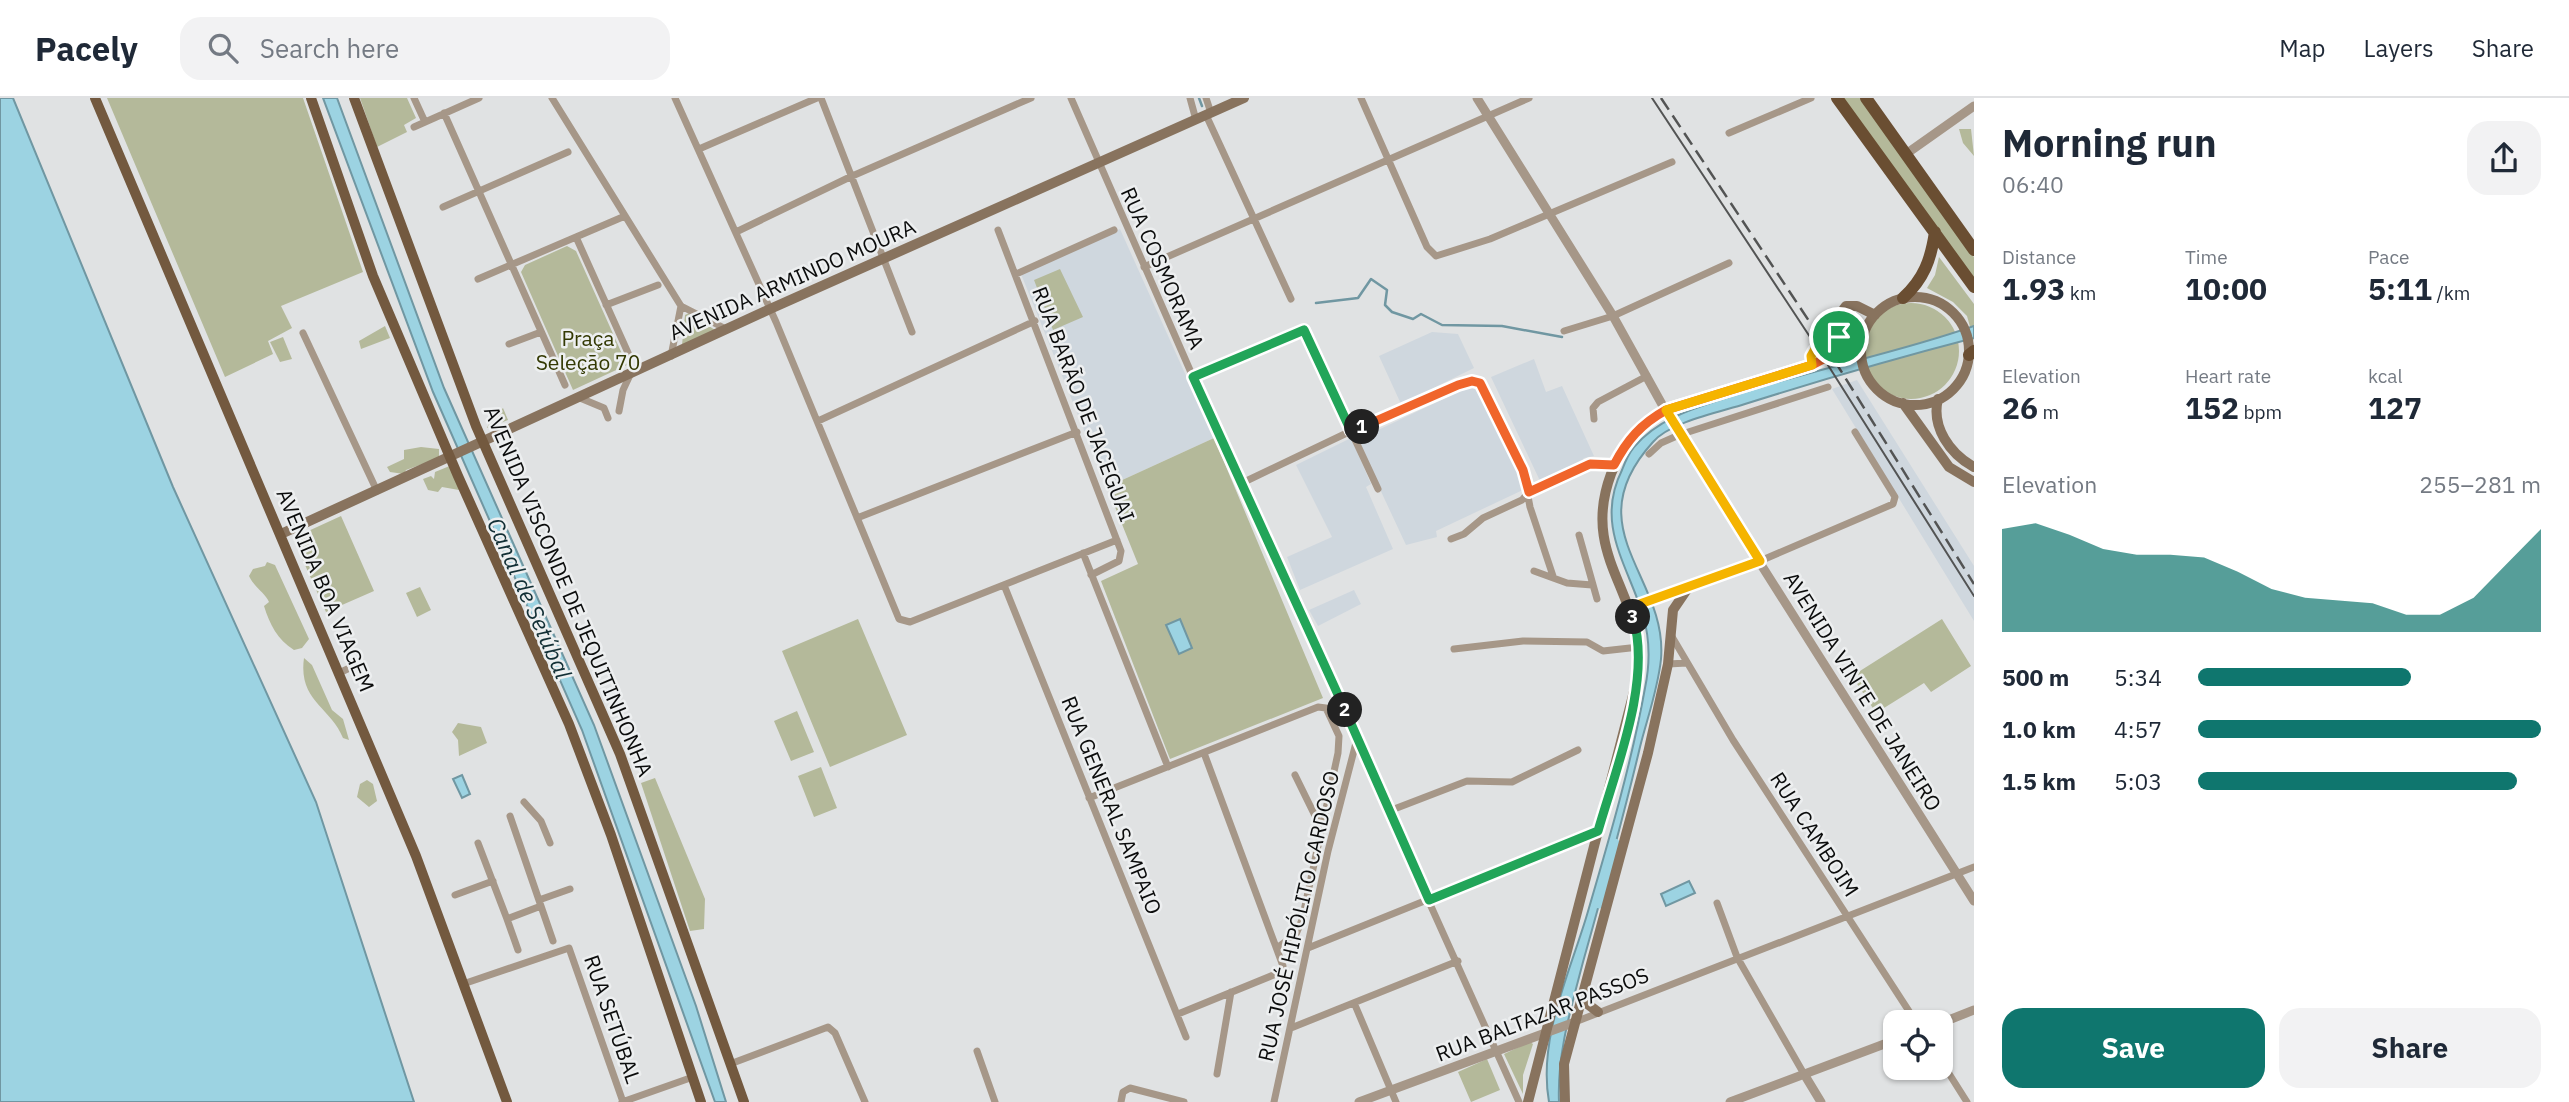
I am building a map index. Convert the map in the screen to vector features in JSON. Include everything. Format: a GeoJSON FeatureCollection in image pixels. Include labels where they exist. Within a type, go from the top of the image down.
{"type":"FeatureCollection","features":[{"type":"Feature","properties":{"kind":"highway"},"geometry":{"type":"LineString","coordinates":[[1837,98],[1974,287]]}},
{"type":"Feature","properties":{"kind":"highway"},"geometry":{"type":"LineString","coordinates":[[1866,98],[1974,250]]}},
{"type":"Feature","properties":{"kind":"highway"},"geometry":{"type":"LineString","coordinates":[[1903,298],[1923,276],[1936,232]]}},
{"type":"Feature","properties":{"kind":"main road","name":"AVENIDA BOA VIAGEM"},"geometry":{"type":"LineString","coordinates":[[95,98],[416,856],[508,1102]]}},
{"type":"Feature","properties":{"kind":"main road"},"geometry":{"type":"LineString","coordinates":[[311,98],[369,264],[569,724],[611,835],[701,1102]]}},
{"type":"Feature","properties":{"kind":"main road","name":"AVENIDA VISCONDE DE JEQUITINHONHA"},"geometry":{"type":"LineString","coordinates":[[354,98],[478,444],[620,754],[744,1102]]}},
{"type":"Feature","properties":{"kind":"main road","name":"AVENIDA ARMINDO MOURA"},"geometry":{"type":"LineString","coordinates":[[281,534],[770,309],[1244,98]]}},
{"type":"Feature","properties":{"kind":"main road"},"geometry":{"type":"LineString","coordinates":[[1903,403],[1927,403],[1938,399],[1959,381],[1970,350],[1964,327],[1945,305],[1917,296],[1886,305],[1875,315],[1864,334],[1861,354],[1864,370],[1876,388],[1903,403],[1949,467],[1974,482]]}},
{"type":"Feature","properties":{"kind":"main road"},"geometry":{"type":"LineString","coordinates":[[1528,1102],[1638,676],[1639,647],[1634,607],[1602,539],[1602,509],[1614,465],[1622,449],[1642,426],[1667,411],[1792,367],[1812,365],[1829,356],[1839,337],[1846,306],[1857,306],[1875,315]]}},
{"type":"Feature","properties":{"kind":"main road"},"geometry":{"type":"LineString","coordinates":[[1938,399],[1936,419],[1942,435],[1959,457],[1974,467]]}},
{"type":"Feature","properties":{"kind":"main road"},"geometry":{"type":"LineString","coordinates":[[1634,607],[1688,588]]}},
{"type":"Feature","properties":{"kind":"main road"},"geometry":{"type":"LineString","coordinates":[[1564,1102],[1562,1075],[1572,1023],[1627,838],[1668,664],[1670,633],[1676,604],[1688,588]]}},
{"type":"Feature","properties":{"kind":"main road"},"geometry":{"type":"LineString","coordinates":[[1581,999],[1598,1012]]}},
{"type":"Feature","properties":{"kind":"street"},"geometry":{"type":"LineString","coordinates":[[414,98],[425,122]]}},
{"type":"Feature","properties":{"kind":"street"},"geometry":{"type":"LineString","coordinates":[[414,127],[479,98]]}},
{"type":"Feature","properties":{"kind":"street"},"geometry":{"type":"LineString","coordinates":[[552,98],[681,306],[726,329]]}},
{"type":"Feature","properties":{"kind":"street"},"geometry":{"type":"LineString","coordinates":[[676,98],[770,309],[902,622],[910,622],[1117,540]]}},
{"type":"Feature","properties":{"kind":"street"},"geometry":{"type":"LineString","coordinates":[[699,149],[819,98],[912,332]]}},
{"type":"Feature","properties":{"kind":"street"},"geometry":{"type":"LineString","coordinates":[[736,232],[850,177],[1031,98]]}},
{"type":"Feature","properties":{"kind":"street","name":"RUA COSMORAMA"},"geometry":{"type":"LineString","coordinates":[[1071,98],[1193,377],[1458,961],[1519,1102]]}},
{"type":"Feature","properties":{"kind":"street"},"geometry":{"type":"LineString","coordinates":[[1190,98],[1205,116],[1291,299]]}},
{"type":"Feature","properties":{"kind":"street"},"geometry":{"type":"LineString","coordinates":[[1205,116],[1206,98]]}},
{"type":"Feature","properties":{"kind":"street"},"geometry":{"type":"LineString","coordinates":[[1361,98],[1427,247],[1436,256],[1490,239],[1548,211],[1672,162]]}},
{"type":"Feature","properties":{"kind":"street","name":"AVENIDA VINTE DE JANEIRO"},"geometry":{"type":"LineString","coordinates":[[1477,98],[1613,316],[1679,433],[1974,901]]}},
{"type":"Feature","properties":{"kind":"street"},"geometry":{"type":"LineString","coordinates":[[1144,267],[1529,98]]}},
{"type":"Feature","properties":{"kind":"street"},"geometry":{"type":"LineString","coordinates":[[1728,133],[1811,98]]}},
{"type":"Feature","properties":{"kind":"street"},"geometry":{"type":"LineString","coordinates":[[1906,154],[1974,106]]}},
{"type":"Feature","properties":{"kind":"street"},"geometry":{"type":"LineString","coordinates":[[444,113],[565,385]]}},
{"type":"Feature","properties":{"kind":"street"},"geometry":{"type":"LineString","coordinates":[[443,207],[568,152]]}},
{"type":"Feature","properties":{"kind":"street"},"geometry":{"type":"LineString","coordinates":[[478,279],[625,216]]}},
{"type":"Feature","properties":{"kind":"street","name":"RUA BARÃO DE JACEGUAI"},"geometry":{"type":"LineString","coordinates":[[998,230],[1035,321],[1122,555],[1119,561],[1091,575]]}},
{"type":"Feature","properties":{"kind":"street"},"geometry":{"type":"LineString","coordinates":[[1017,274],[1114,230]]}},
{"type":"Feature","properties":{"kind":"street"},"geometry":{"type":"LineString","coordinates":[[576,237],[629,355]]}},
{"type":"Feature","properties":{"kind":"street"},"geometry":{"type":"LineString","coordinates":[[1564,331],[1613,316],[1729,263]]}},
{"type":"Feature","properties":{"kind":"street"},"geometry":{"type":"LineString","coordinates":[[606,305],[658,285]]}},
{"type":"Feature","properties":{"kind":"street"},"geometry":{"type":"LineString","coordinates":[[671,356],[681,306]]}},
{"type":"Feature","properties":{"kind":"street"},"geometry":{"type":"LineString","coordinates":[[818,421],[1035,321]]}},
{"type":"Feature","properties":{"kind":"street"},"geometry":{"type":"LineString","coordinates":[[1193,377],[1304,330],[1378,489]]}},
{"type":"Feature","properties":{"kind":"street"},"geometry":{"type":"LineString","coordinates":[[509,344],[541,331]]}},
{"type":"Feature","properties":{"kind":"street"},"geometry":{"type":"LineString","coordinates":[[303,333],[377,491]]}},
{"type":"Feature","properties":{"kind":"street"},"geometry":{"type":"LineString","coordinates":[[580,398],[604,408],[620,407],[630,375]]}},
{"type":"Feature","properties":{"kind":"street"},"geometry":{"type":"LineString","coordinates":[[1594,419],[1594,408],[1598,402],[1647,376]]}},
{"type":"Feature","properties":{"kind":"street"},"geometry":{"type":"LineString","coordinates":[[1242,483],[1351,431],[1472,381],[1484,387],[1523,470],[1530,507],[1553,576]]}},
{"type":"Feature","properties":{"kind":"street"},"geometry":{"type":"LineString","coordinates":[[1649,454],[1661,443],[1679,433],[1828,387]]}},
{"type":"Feature","properties":{"kind":"street"},"geometry":{"type":"LineString","coordinates":[[604,408],[608,418]]}},
{"type":"Feature","properties":{"kind":"street"},"geometry":{"type":"LineString","coordinates":[[857,517],[1077,432]]}},
{"type":"Feature","properties":{"kind":"street"},"geometry":{"type":"LineString","coordinates":[[1688,588],[1760,561],[1893,504],[1896,501],[1892,492],[1855,432]]}},
{"type":"Feature","properties":{"kind":"street"},"geometry":{"type":"LineString","coordinates":[[1451,539],[1464,534],[1483,518],[1522,499],[1529,492],[1590,464],[1614,465]]}},
{"type":"Feature","properties":{"kind":"street"},"geometry":{"type":"LineString","coordinates":[[1579,535],[1597,599]]}},
{"type":"Feature","properties":{"kind":"street"},"geometry":{"type":"LineString","coordinates":[[1083,553],[1168,767]]}},
{"type":"Feature","properties":{"kind":"street"},"geometry":{"type":"LineString","coordinates":[[1534,571],[1567,583],[1592,585]]}},
{"type":"Feature","properties":{"kind":"street","name":"RUA GENERAL SAMPAIO"},"geometry":{"type":"LineString","coordinates":[[1004,585],[1186,1037]]}},
{"type":"Feature","properties":{"kind":"street","name":"RUA CAMBOIM"},"geometry":{"type":"LineString","coordinates":[[1670,633],[1908,1010]]}},
{"type":"Feature","properties":{"kind":"street"},"geometry":{"type":"LineString","coordinates":[[1454,649],[1523,641],[1587,642],[1603,652],[1639,647]]}},
{"type":"Feature","properties":{"kind":"street"},"geometry":{"type":"LineString","coordinates":[[1668,664],[1687,663]]}},
{"type":"Feature","properties":{"kind":"street"},"geometry":{"type":"LineString","coordinates":[[339,673],[358,664]]}},
{"type":"Feature","properties":{"kind":"street"},"geometry":{"type":"LineString","coordinates":[[1089,798],[1318,707],[1329,711],[1340,746],[1298,931],[1278,947]]}},
{"type":"Feature","properties":{"kind":"street","name":"RUA JOSÉ HIPÓLITO CARDOSO"},"geometry":{"type":"LineString","coordinates":[[1274,1102],[1328,851],[1357,739]]}},
{"type":"Feature","properties":{"kind":"street"},"geometry":{"type":"LineString","coordinates":[[1389,811],[1467,781],[1512,782],[1578,750]]}},
{"type":"Feature","properties":{"kind":"street"},"geometry":{"type":"LineString","coordinates":[[1178,1014],[1281,970],[1282,961],[1204,753]]}},
{"type":"Feature","properties":{"kind":"street"},"geometry":{"type":"LineString","coordinates":[[1295,775],[1322,829]]}},
{"type":"Feature","properties":{"kind":"street"},"geometry":{"type":"LineString","coordinates":[[524,802],[541,821],[550,843]]}},
{"type":"Feature","properties":{"kind":"street"},"geometry":{"type":"LineString","coordinates":[[510,816],[553,941]]}},
{"type":"Feature","properties":{"kind":"street"},"geometry":{"type":"LineString","coordinates":[[1308,948],[1598,831]]}},
{"type":"Feature","properties":{"kind":"street"},"geometry":{"type":"LineString","coordinates":[[478,843],[518,950]]}},
{"type":"Feature","properties":{"kind":"street","name":"RUA BALTAZAR PASSOS"},"geometry":{"type":"LineString","coordinates":[[1359,1102],[1572,1023],[1974,867]]}},
{"type":"Feature","properties":{"kind":"street"},"geometry":{"type":"LineString","coordinates":[[455,895],[493,881]]}},
{"type":"Feature","properties":{"kind":"street"},"geometry":{"type":"LineString","coordinates":[[507,919],[570,889]]}},
{"type":"Feature","properties":{"kind":"street"},"geometry":{"type":"LineString","coordinates":[[1717,903],[1737,957],[1821,1102]]}},
{"type":"Feature","properties":{"kind":"street","name":"RUA SETÚBAL"},"geometry":{"type":"LineString","coordinates":[[463,984],[569,948],[623,1102]]}},
{"type":"Feature","properties":{"kind":"street"},"geometry":{"type":"LineString","coordinates":[[1291,1028],[1458,961]]}},
{"type":"Feature","properties":{"kind":"street"},"geometry":{"type":"LineString","coordinates":[[1217,1074],[1231,992]]}},
{"type":"Feature","properties":{"kind":"street"},"geometry":{"type":"LineString","coordinates":[[1355,1004],[1396,1102]]}},
{"type":"Feature","properties":{"kind":"street"},"geometry":{"type":"LineString","coordinates":[[1953,1018],[1974,1010]]}},
{"type":"Feature","properties":{"kind":"street"},"geometry":{"type":"LineString","coordinates":[[730,1064],[828,1027],[835,1033],[865,1102]]}},
{"type":"Feature","properties":{"kind":"street"},"geometry":{"type":"LineString","coordinates":[[1730,1102],[1883,1044]]}},
{"type":"Feature","properties":{"kind":"street"},"geometry":{"type":"LineString","coordinates":[[977,1051],[995,1102]]}},
{"type":"Feature","properties":{"kind":"street"},"geometry":{"type":"LineString","coordinates":[[623,1102],[693,1077]]}},
{"type":"Feature","properties":{"kind":"street"},"geometry":{"type":"LineString","coordinates":[[1953,1080],[1967,1102]]}},
{"type":"Feature","properties":{"kind":"street"},"geometry":{"type":"LineString","coordinates":[[1121,1102],[1123,1092],[1130,1088],[1184,1102]]}},
{"type":"Feature","properties":{"kind":"shaded area"},"geometry":{"type":"Polygon","coordinates":[[[1120,229],[1214,438],[1107,487],[1021,274],[1120,229]]]}},
{"type":"Feature","properties":{"kind":"shaded area"},"geometry":{"type":"Polygon","coordinates":[[[1432,332],[1458,334],[1474,368],[1401,404],[1379,356],[1432,332]]]}},
{"type":"Feature","properties":{"kind":"shaded area"},"geometry":{"type":"Polygon","coordinates":[[[1534,359],[1546,392],[1562,386],[1594,456],[1584,458],[1576,468],[1541,483],[1491,377],[1534,359]]]}},
{"type":"Feature","properties":{"kind":"shaded area"},"geometry":{"type":"Polygon","coordinates":[[[1857,380],[1974,566],[1974,621],[1832,389],[1857,380]]]}},
{"type":"Feature","properties":{"kind":"shaded area"},"geometry":{"type":"Polygon","coordinates":[[[1473,385],[1485,394],[1527,488],[1436,531],[1437,537],[1406,545],[1357,440],[1473,385]]]}},
{"type":"Feature","properties":{"kind":"shaded area"},"geometry":{"type":"Polygon","coordinates":[[[1351,438],[1371,484],[1366,487],[1393,549],[1300,590],[1287,557],[1332,537],[1296,465],[1351,438]]]}},
{"type":"Feature","properties":{"kind":"shaded area"},"geometry":{"type":"Polygon","coordinates":[[[1354,590],[1361,604],[1318,626],[1309,610],[1354,590]]]}},
{"type":"Feature","properties":{"kind":"green space"},"geometry":{"type":"Polygon","coordinates":[[[107,98],[303,98],[363,272],[281,306],[292,328],[268,341],[273,354],[225,377],[107,98]]]}},
{"type":"Feature","properties":{"kind":"green space"},"geometry":{"type":"Polygon","coordinates":[[[360,98],[407,98],[416,118],[404,125],[407,132],[377,147],[360,98]]]}},
{"type":"Feature","properties":{"kind":"green space"},"geometry":{"type":"Polygon","coordinates":[[[1843,98],[1860,98],[1974,257],[1974,278],[1843,98]]]}},
{"type":"Feature","properties":{"kind":"green space"},"geometry":{"type":"Polygon","coordinates":[[[1959,129],[1971,129],[1974,156],[1963,143],[1959,129]]]}},
{"type":"Feature","properties":{"kind":"green space","name":"Praça Seleção 70"},"geometry":{"type":"Polygon","coordinates":[[[567,246],[576,251],[627,365],[573,390],[521,272],[525,265],[567,246]]]}},
{"type":"Feature","properties":{"kind":"green space"},"geometry":{"type":"Polygon","coordinates":[[[1939,257],[1974,304],[1974,341],[1967,316],[1953,302],[1927,288],[1935,275],[1939,257]]]}},
{"type":"Feature","properties":{"kind":"green space"},"geometry":{"type":"Polygon","coordinates":[[[1060,269],[1083,317],[1053,330],[1034,280],[1060,269]]]}},
{"type":"Feature","properties":{"kind":"green space"},"geometry":{"type":"Polygon","coordinates":[[[1911,303],[1929,307],[1945,317],[1955,333],[1959,351],[1955,369],[1945,385],[1929,395],[1911,399],[1893,395],[1877,385],[1867,369],[1863,351],[1867,333],[1877,317],[1893,307],[1911,303]]]}},
{"type":"Feature","properties":{"kind":"green space"},"geometry":{"type":"Polygon","coordinates":[[[689,313],[715,330],[682,345],[685,315],[689,313]]]}},
{"type":"Feature","properties":{"kind":"green space"},"geometry":{"type":"Polygon","coordinates":[[[385,326],[390,338],[361,349],[359,341],[385,326]]]}},
{"type":"Feature","properties":{"kind":"green space"},"geometry":{"type":"Polygon","coordinates":[[[283,337],[292,359],[280,362],[270,342],[283,337]]]}},
{"type":"Feature","properties":{"kind":"green space"},"geometry":{"type":"Polygon","coordinates":[[[503,408],[508,420],[487,428],[490,421],[503,408]]]}},
{"type":"Feature","properties":{"kind":"green space"},"geometry":{"type":"Polygon","coordinates":[[[1214,438],[1323,698],[1170,759],[1101,581],[1138,564],[1107,487],[1214,438]]]}},
{"type":"Feature","properties":{"kind":"green space"},"geometry":{"type":"Polygon","coordinates":[[[421,447],[439,449],[439,458],[406,470],[404,474],[390,472],[387,467],[404,459],[404,450],[421,447]]]}},
{"type":"Feature","properties":{"kind":"green space"},"geometry":{"type":"Polygon","coordinates":[[[452,465],[459,490],[442,487],[438,492],[428,490],[423,479],[431,476],[434,479],[435,472],[452,465]]]}},
{"type":"Feature","properties":{"kind":"green space"},"geometry":{"type":"Polygon","coordinates":[[[341,516],[374,591],[326,612],[293,538],[341,516]]]}},
{"type":"Feature","properties":{"kind":"green space"},"geometry":{"type":"Polygon","coordinates":[[[267,562],[275,565],[309,639],[302,648],[294,650],[279,636],[264,606],[269,602],[249,576],[253,569],[265,566],[267,562]]]}},
{"type":"Feature","properties":{"kind":"green space"},"geometry":{"type":"Polygon","coordinates":[[[420,587],[431,610],[417,617],[406,593],[420,587]]]}},
{"type":"Feature","properties":{"kind":"green space"},"geometry":{"type":"Polygon","coordinates":[[[858,619],[907,735],[830,767],[782,651],[858,619]]]}},
{"type":"Feature","properties":{"kind":"green space"},"geometry":{"type":"Polygon","coordinates":[[[1942,619],[1971,666],[1931,692],[1924,683],[1876,713],[1852,676],[1942,619]]]}},
{"type":"Feature","properties":{"kind":"green space"},"geometry":{"type":"Polygon","coordinates":[[[304,658],[312,665],[332,710],[343,719],[349,740],[343,738],[338,727],[311,694],[303,673],[304,658]]]}},
{"type":"Feature","properties":{"kind":"green space"},"geometry":{"type":"Polygon","coordinates":[[[797,711],[814,752],[791,761],[774,721],[797,711]]]}},
{"type":"Feature","properties":{"kind":"green space"},"geometry":{"type":"Polygon","coordinates":[[[458,723],[481,727],[487,743],[459,756],[458,740],[452,732],[458,723]]]}},
{"type":"Feature","properties":{"kind":"green space"},"geometry":{"type":"Polygon","coordinates":[[[821,767],[837,808],[814,817],[798,776],[821,767]]]}},
{"type":"Feature","properties":{"kind":"green space"},"geometry":{"type":"Polygon","coordinates":[[[655,778],[705,899],[704,929],[690,931],[641,783],[655,778]]]}},
{"type":"Feature","properties":{"kind":"green space"},"geometry":{"type":"Polygon","coordinates":[[[367,780],[373,784],[377,801],[369,807],[357,797],[360,784],[367,780]]]}},
{"type":"Feature","properties":{"kind":"green space"},"geometry":{"type":"Polygon","coordinates":[[[1530,1042],[1533,1044],[1523,1075],[1523,1094],[1504,1054],[1530,1042]]]}},
{"type":"Feature","properties":{"kind":"green space"},"geometry":{"type":"Polygon","coordinates":[[[1487,1059],[1500,1090],[1471,1102],[1458,1072],[1487,1059]]]}},
{"type":"Feature","properties":{"kind":"water"},"geometry":{"type":"Polygon","coordinates":[[[0,98],[13,98],[173,487],[316,802],[414,1102],[0,1102],[0,98]]]}},
{"type":"Feature","properties":{"kind":"water","name":"Canal de Setúbal"},"geometry":{"type":"Polygon","coordinates":[[[323,98],[337,98],[444,388],[594,725],[696,1006],[726,1102],[715,1102],[582,730],[433,392],[323,98]]]}},
{"type":"Feature","properties":{"kind":"water"},"geometry":{"type":"Polygon","coordinates":[[[1974,326],[1974,338],[1683,423],[1653,442],[1631,473],[1622,501],[1623,527],[1630,552],[1652,602],[1659,629],[1660,670],[1570,1014],[1560,1066],[1559,1102],[1549,1102],[1547,1079],[1551,1032],[1618,804],[1648,670],[1648,642],[1643,615],[1616,544],[1613,526],[1614,490],[1624,464],[1634,447],[1645,436],[1670,419],[1698,407],[1974,326]]]}},
{"type":"Feature","properties":{"kind":"water"},"geometry":{"type":"Polygon","coordinates":[[[1180,619],[1192,648],[1179,654],[1166,625],[1180,619]]]}},
{"type":"Feature","properties":{"kind":"water"},"geometry":{"type":"Polygon","coordinates":[[[462,775],[470,794],[462,798],[453,779],[462,775]]]}},
{"type":"Feature","properties":{"kind":"water"},"geometry":{"type":"Polygon","coordinates":[[[1689,881],[1695,893],[1666,906],[1661,894],[1689,881]]]}},
{"type":"Feature","properties":{"kind":"waterway"},"geometry":{"type":"LineString","coordinates":[[1199,98],[1202,106]]}},
{"type":"Feature","properties":{"kind":"waterway"},"geometry":{"type":"LineString","coordinates":[[1316,303],[1358,298],[1371,279],[1387,290],[1385,305],[1392,312],[1413,319],[1421,314],[1442,325],[1502,326],[1562,337]]}},
{"type":"Feature","properties":{"kind":"waterway"},"geometry":{"type":"LineString","coordinates":[[1599,904],[1615,843]]}},
{"type":"Feature","properties":{"kind":"tram line"},"geometry":{"type":"LineString","coordinates":[[1652,98],[1814,343],[1974,596]]}},
{"type":"Feature","properties":{"kind":"railway"},"geometry":{"type":"LineString","coordinates":[[1661,98],[1821,339],[1974,584]]}},
{"type":"Feature","properties":{"kind":"route"},"geometry":{"type":"LineString","coordinates":[[1839,337],[1815,349],[1811,356],[1812,365],[1793,371],[1666,410],[1679,435],[1760,561],[1630,608],[1639,647],[1638,676],[1598,831],[1429,900],[1193,377],[1304,330],[1351,431],[1458,385],[1472,381],[1480,383],[1523,470],[1529,492],[1590,464],[1614,465],[1632,436],[1653,417],[1666,410],[1812,365],[1829,356],[1839,337]]}}]}
